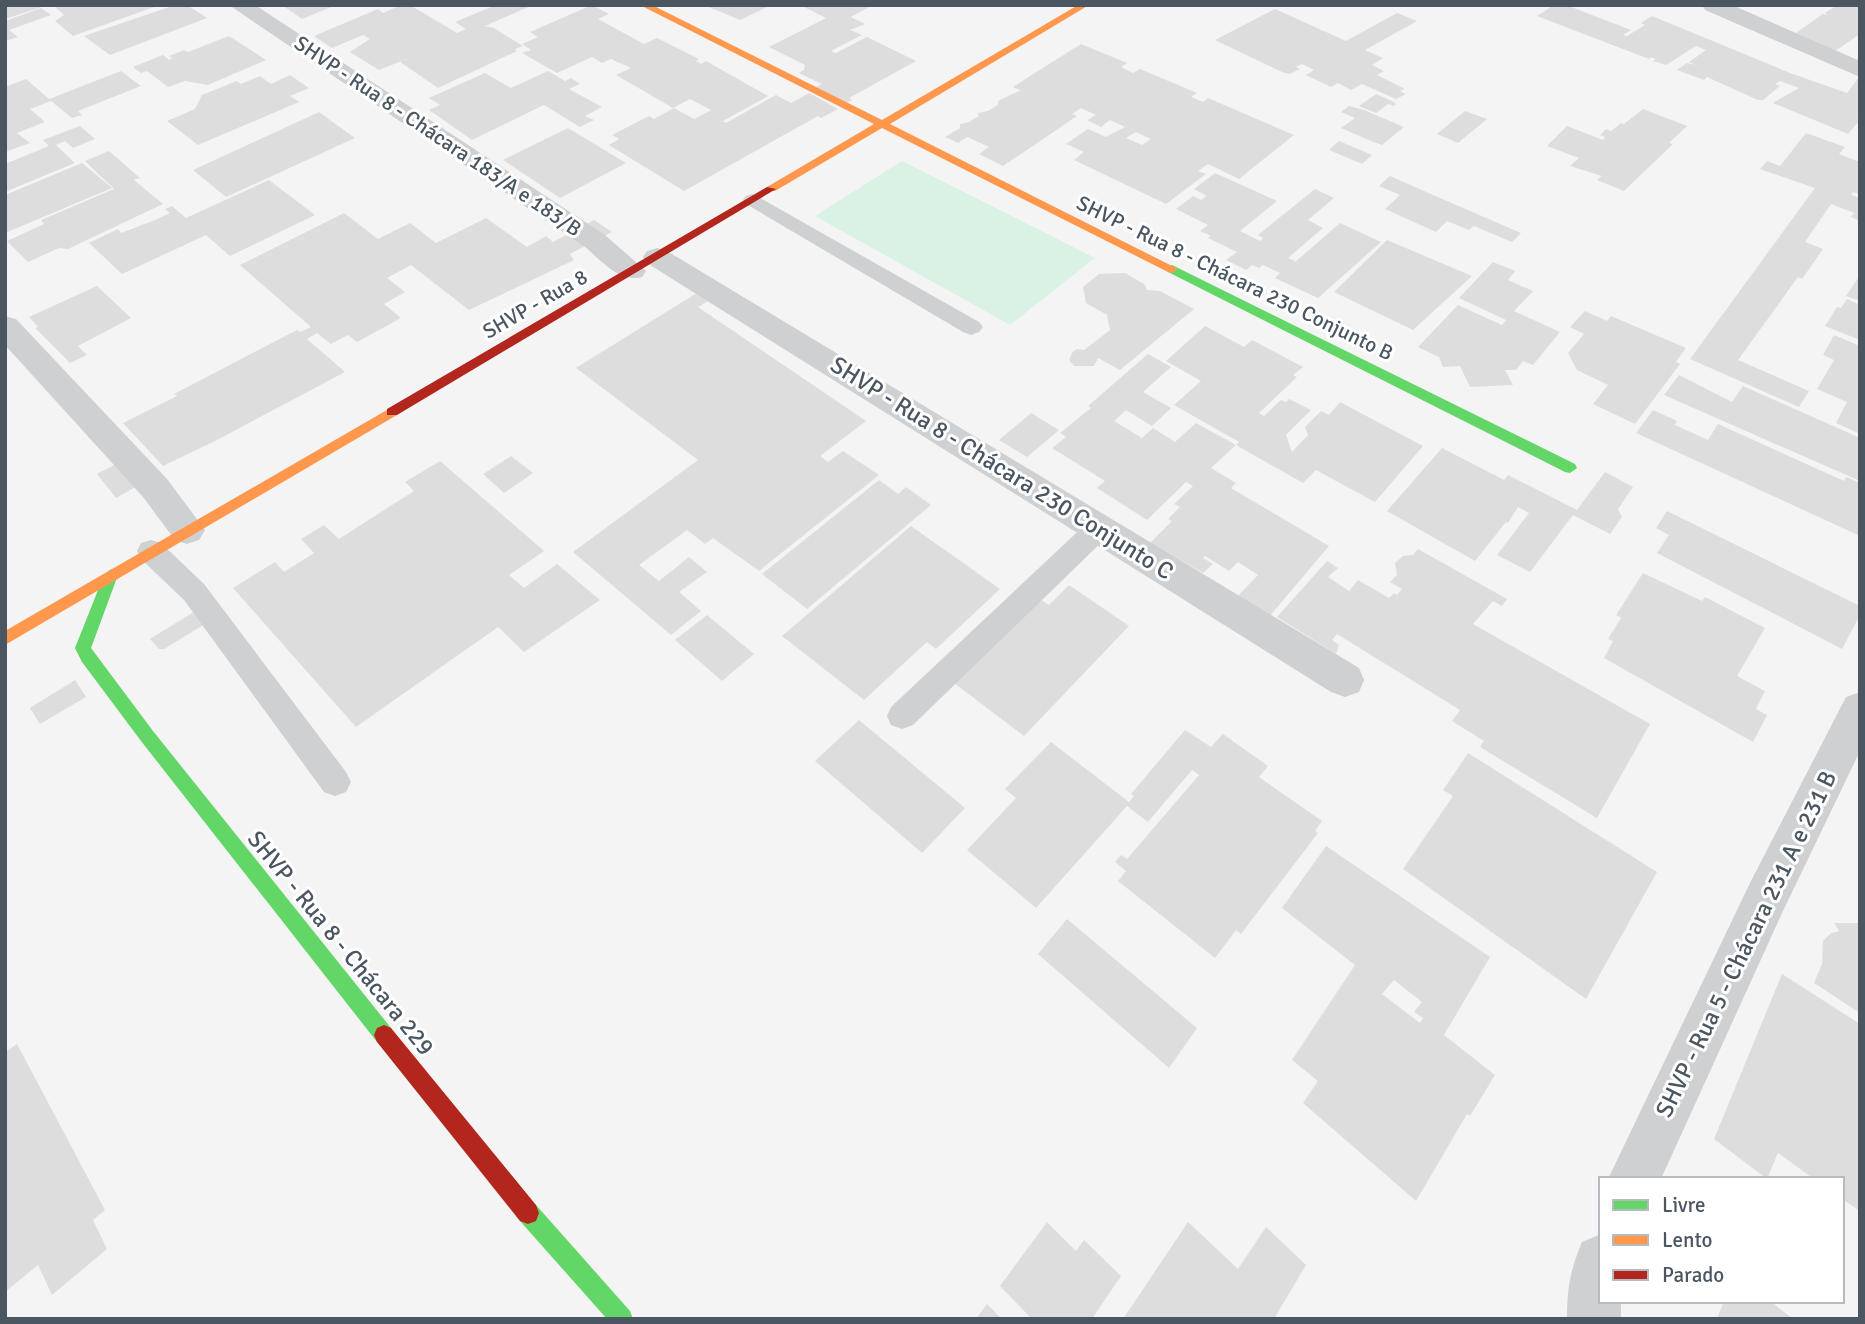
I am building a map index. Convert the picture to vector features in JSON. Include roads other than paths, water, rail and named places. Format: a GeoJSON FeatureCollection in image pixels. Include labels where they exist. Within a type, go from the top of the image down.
{"type":"FeatureCollection","features":[{"type":"Feature","properties":{"kind":"street","name":"SHVP - Rua 8 - Chácara 183/A e 183/B"},"geometry":{"type":"LineString","coordinates":[[240,5],[595,241],[645,264]]}},
{"type":"Feature","properties":{"kind":"street"},"geometry":{"type":"LineString","coordinates":[[645,5],[881,124]]}},
{"type":"Feature","properties":{"kind":"street","name":"SHVP - Rua 8"},"geometry":{"type":"LineString","coordinates":[[5,639],[1085,5]]}},
{"type":"Feature","properties":{"kind":"street"},"geometry":{"type":"LineString","coordinates":[[1713,5],[1860,70]]}},
{"type":"Feature","properties":{"kind":"street","name":"SHVP - Rua 8 - Chácara 230 Conjunto B"},"geometry":{"type":"LineString","coordinates":[[881,124],[1570,468]]}},
{"type":"Feature","properties":{"kind":"street","name":"SHVP - Rua 8 - Chácara 230 Conjunto C"},"geometry":{"type":"LineString","coordinates":[[645,264],[1099,527],[1345,680]]}},
{"type":"Feature","properties":{"kind":"street"},"geometry":{"type":"LineString","coordinates":[[5,326],[155,488],[187,530]]}},
{"type":"Feature","properties":{"kind":"street","name":"SHVP - Rua 8 - Chácara 229"},"geometry":{"type":"LineString","coordinates":[[111,575],[83,648],[88,657],[147,736],[510,1193],[622,1319]]}},
{"type":"Feature","properties":{"kind":"street","name":"SHVP - Rua 5 - Chácara 231 A e 231 B"},"geometry":{"type":"LineString","coordinates":[[1635,1177],[1767,896],[1860,709]]}},
{"type":"Feature","properties":{"kind":"street"},"geometry":{"type":"LineString","coordinates":[[1594,1319],[1594,1282],[1599,1267]]}},
{"type":"Feature","properties":{"kind":"lane"},"geometry":{"type":"LineString","coordinates":[[753,200],[971,327]]}},
{"type":"Feature","properties":{"kind":"lane"},"geometry":{"type":"LineString","coordinates":[[902,716],[1099,527]]}},
{"type":"Feature","properties":{"kind":"lane"},"geometry":{"type":"LineString","coordinates":[[151,551],[194,593],[335,782]]}}]}
